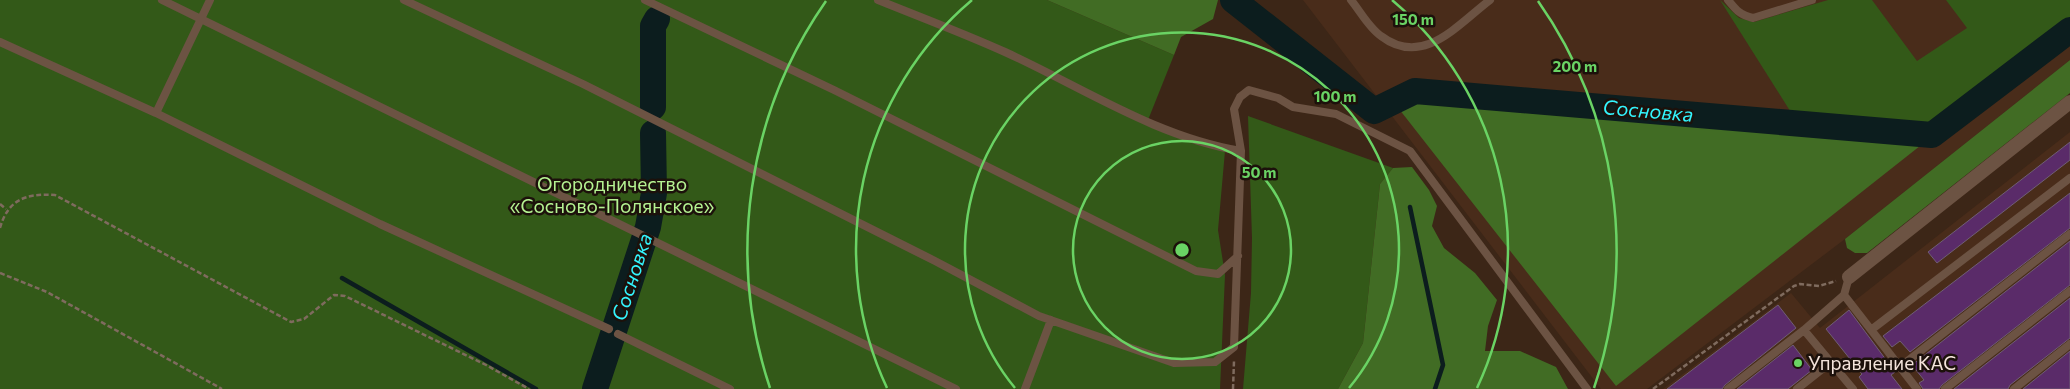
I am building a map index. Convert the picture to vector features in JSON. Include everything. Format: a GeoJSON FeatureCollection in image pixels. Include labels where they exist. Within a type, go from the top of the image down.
{"type":"FeatureCollection","features":[{"type":"Feature","properties":{"kind":"street"},"geometry":{"type":"LineString","coordinates":[[1849,277],[2070,102]]}},
{"type":"Feature","properties":{"kind":"lane"},"geometry":{"type":"LineString","coordinates":[[162,0],[650,237],[956,389]]}},
{"type":"Feature","properties":{"kind":"lane"},"geometry":{"type":"LineString","coordinates":[[156,113],[210,0]]}},
{"type":"Feature","properties":{"kind":"lane"},"geometry":{"type":"LineString","coordinates":[[404,0],[583,84],[1051,320],[1174,363],[1215,362],[1234,348],[1242,151],[1234,109],[1240,97],[1250,90],[1278,98],[1293,107],[1336,114],[1410,151],[1587,389]]}},
{"type":"Feature","properties":{"kind":"lane"},"geometry":{"type":"LineString","coordinates":[[644,0],[834,90],[1196,271],[1218,274],[1238,256]]}},
{"type":"Feature","properties":{"kind":"lane"},"geometry":{"type":"LineString","coordinates":[[878,0],[1005,52],[1128,114],[1217,147],[1242,151]]}},
{"type":"Feature","properties":{"kind":"lane"},"geometry":{"type":"LineString","coordinates":[[1351,0],[1380,36],[1407,49],[1431,45],[1490,0]]}},
{"type":"Feature","properties":{"kind":"lane"},"geometry":{"type":"LineString","coordinates":[[1728,0],[1736,11],[1744,16],[1753,18],[1812,0]]}},
{"type":"Feature","properties":{"kind":"lane"},"geometry":{"type":"LineString","coordinates":[[0,42],[156,113],[380,224],[609,329]]}},
{"type":"Feature","properties":{"kind":"lane"},"geometry":{"type":"LineString","coordinates":[[1871,330],[2070,178]]}},
{"type":"Feature","properties":{"kind":"lane"},"geometry":{"type":"LineString","coordinates":[[1900,367],[2070,234]]}},
{"type":"Feature","properties":{"kind":"lane"},"geometry":{"type":"LineString","coordinates":[[1728,389],[1804,330],[1844,295],[1849,277]]}},
{"type":"Feature","properties":{"kind":"lane"},"geometry":{"type":"LineString","coordinates":[[1945,389],[2070,292]]}},
{"type":"Feature","properties":{"kind":"lane"},"geometry":{"type":"LineString","coordinates":[[1844,295],[1917,389]]}},
{"type":"Feature","properties":{"kind":"lane"},"geometry":{"type":"LineString","coordinates":[[1025,389],[1051,320]]}},
{"type":"Feature","properties":{"kind":"lane"},"geometry":{"type":"LineString","coordinates":[[1804,330],[1853,389]]}},
{"type":"Feature","properties":{"kind":"lane"},"geometry":{"type":"LineString","coordinates":[[618,334],[730,389]]}},
{"type":"Feature","properties":{"kind":"lane"},"geometry":{"type":"LineString","coordinates":[[2014,389],[2070,344]]}},
{"type":"Feature","properties":{"kind":"lane"},"geometry":{"type":"LineString","coordinates":[[1797,389],[1831,362]]}},
{"type":"Feature","properties":{"kind":"path"},"geometry":{"type":"LineString","coordinates":[[0,228],[6,209],[30,196],[55,195],[291,322],[304,319],[334,295],[345,296],[486,365],[529,389]]}},
{"type":"Feature","properties":{"kind":"path"},"geometry":{"type":"LineString","coordinates":[[0,204],[6,209]]}},
{"type":"Feature","properties":{"kind":"path"},"geometry":{"type":"LineString","coordinates":[[0,273],[47,292],[222,389]]}},
{"type":"Feature","properties":{"kind":"path"},"geometry":{"type":"LineString","coordinates":[[1653,389],[1794,286],[1800,284],[1819,286],[1849,277]]}},
{"type":"Feature","properties":{"kind":"path"},"geometry":{"type":"LineString","coordinates":[[1233,389],[1234,348]]}},
{"type":"Feature","properties":{"kind":"shaded area"},"geometry":{"type":"Polygon","coordinates":[[[1303,0],[2070,0],[2070,60],[1845,239],[1647,389],[1601,389],[1303,0]]]}},
{"type":"Feature","properties":{"kind":"shaded area"},"geometry":{"type":"Polygon","coordinates":[[[2070,132],[2070,389],[1663,389],[1791,293],[1820,328],[2070,132]]]}},
{"type":"Feature","properties":{"kind":"green space","name":"Огородничество «Сосново-Полянское»"},"geometry":{"type":"Polygon","coordinates":[[[0,0],[1047,0],[1174,55],[1148,120],[1225,151],[1218,230],[1225,275],[1220,389],[0,389],[0,0]]]}},
{"type":"Feature","properties":{"kind":"green space"},"geometry":{"type":"Polygon","coordinates":[[[1047,0],[1218,0],[1213,19],[1181,37],[1174,55],[1047,0]]]}},
{"type":"Feature","properties":{"kind":"green space"},"geometry":{"type":"Polygon","coordinates":[[[1720,0],[1739,18],[1754,22],[1828,0],[1872,0],[1917,61],[1967,28],[1946,0],[2070,0],[2070,22],[1937,125],[1792,114],[1720,0]]]}},
{"type":"Feature","properties":{"kind":"green space"},"geometry":{"type":"Polygon","coordinates":[[[2070,60],[2070,93],[1867,253],[1855,253],[1847,248],[1845,239],[2070,60]]]}},
{"type":"Feature","properties":{"kind":"green space"},"geometry":{"type":"Polygon","coordinates":[[[1392,100],[1925,142],[1616,386],[1392,100]]]}},
{"type":"Feature","properties":{"kind":"green space"},"geometry":{"type":"Polygon","coordinates":[[[1248,116],[1393,168],[1380,184],[1363,343],[1338,389],[1243,389],[1251,293],[1252,238],[1248,116]]]}},
{"type":"Feature","properties":{"kind":"green space"},"geometry":{"type":"Polygon","coordinates":[[[1412,167],[1429,190],[1437,206],[1432,226],[1444,248],[1475,273],[1497,300],[1488,326],[1485,351],[1520,351],[1556,367],[1568,389],[1338,389],[1363,343],[1380,184],[1393,168],[1412,167]]]}},
{"type":"Feature","properties":{"kind":"building"},"geometry":{"type":"Polygon","coordinates":[[[2070,142],[2070,160],[1937,263],[1928,252],[2070,142]]]}},
{"type":"Feature","properties":{"kind":"building"},"geometry":{"type":"Polygon","coordinates":[[[2070,193],[2070,228],[1910,352],[1900,341],[1892,347],[1883,336],[2070,193]]]}},
{"type":"Feature","properties":{"kind":"building"},"geometry":{"type":"Polygon","coordinates":[[[2070,241],[2070,285],[1939,389],[1923,389],[1919,383],[1924,380],[1912,365],[2070,241]]]}},
{"type":"Feature","properties":{"kind":"building"},"geometry":{"type":"Polygon","coordinates":[[[2070,298],[2070,338],[2010,385],[2008,389],[1954,389],[2070,298]]]}},
{"type":"Feature","properties":{"kind":"building"},"geometry":{"type":"Polygon","coordinates":[[[1778,305],[1796,328],[1722,389],[1667,389],[1778,305]]]}},
{"type":"Feature","properties":{"kind":"building"},"geometry":{"type":"Polygon","coordinates":[[[1849,310],[1895,372],[1891,375],[1902,389],[1868,389],[1859,377],[1862,374],[1826,329],[1849,310]]]}},
{"type":"Feature","properties":{"kind":"building"},"geometry":{"type":"Polygon","coordinates":[[[1793,345],[1812,370],[1788,389],[1737,389],[1793,345]]]}},
{"type":"Feature","properties":{"kind":"building"},"geometry":{"type":"Polygon","coordinates":[[[2070,351],[2070,389],[2023,389],[2070,351]]]}},
{"type":"Feature","properties":{"kind":"waterway","name":"Сосновка"},"geometry":{"type":"LineString","coordinates":[[1233,0],[1374,111],[1415,91],[1932,135],[2070,30]]}},
{"type":"Feature","properties":{"kind":"waterway","name":"Сосновка"},"geometry":{"type":"LineString","coordinates":[[653,107],[653,26],[657,19]]}},
{"type":"Feature","properties":{"kind":"waterway","name":"Сосновка"},"geometry":{"type":"LineString","coordinates":[[595,389],[648,227],[654,193],[653,133]]}},
{"type":"Feature","properties":{"kind":"waterway"},"geometry":{"type":"LineString","coordinates":[[1410,207],[1443,365],[1435,389]]}},
{"type":"Feature","properties":{"kind":"waterway"},"geometry":{"type":"LineString","coordinates":[[342,278],[536,389]]}},
{"type":"Feature","properties":{"kind":"place","name":"Управление КАС"},"geometry":{"type":"Point","coordinates":[1798,363]}}]}
